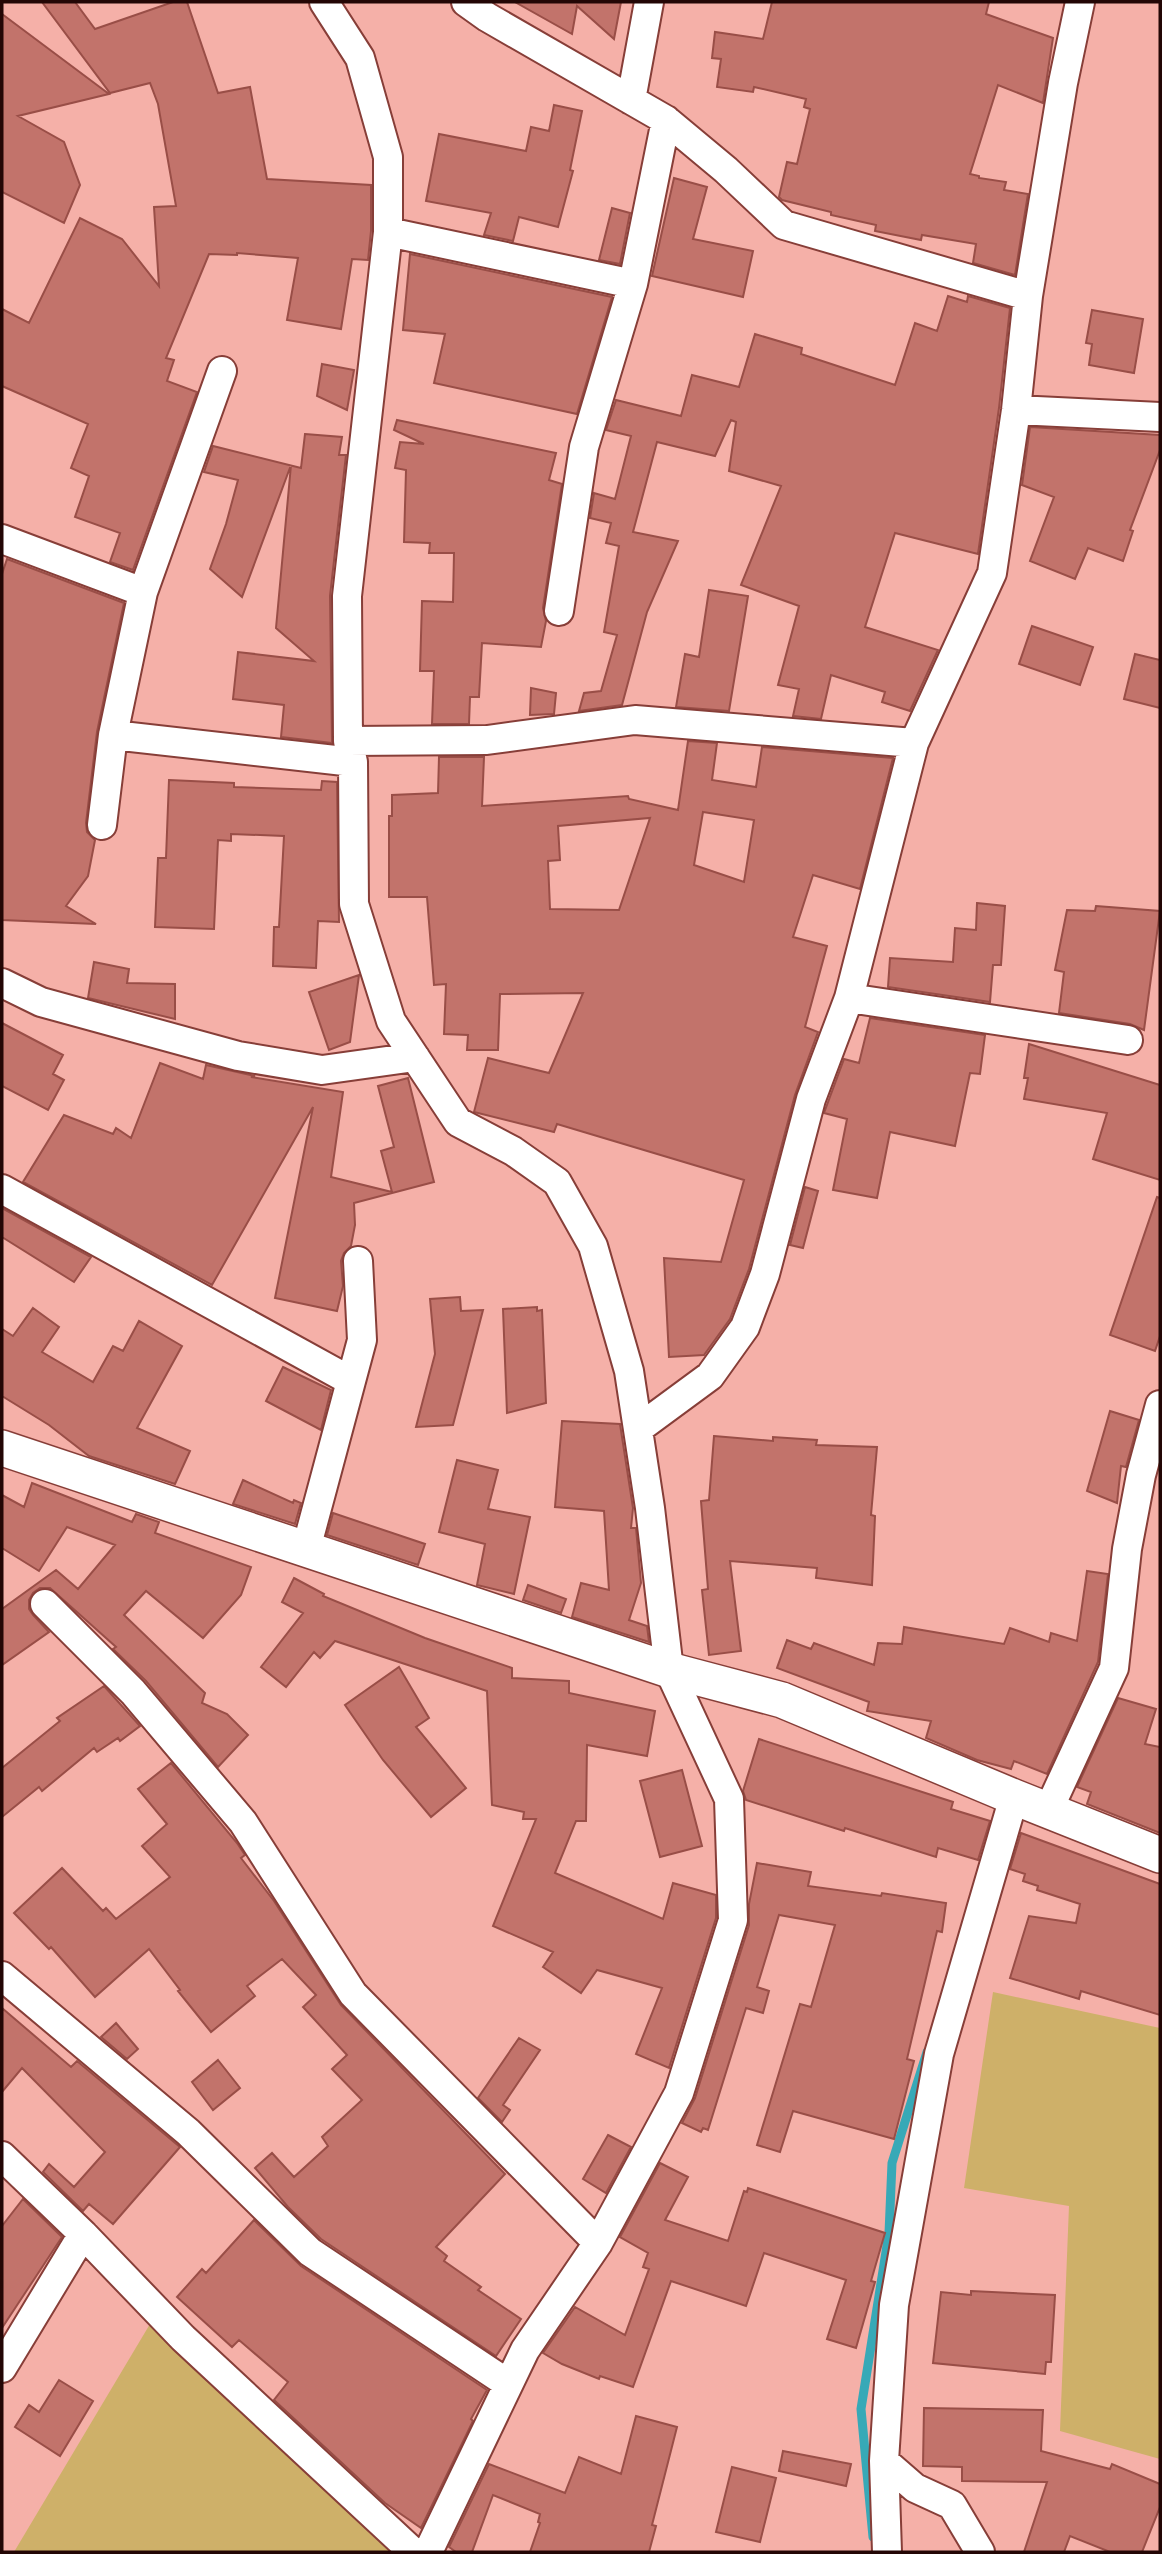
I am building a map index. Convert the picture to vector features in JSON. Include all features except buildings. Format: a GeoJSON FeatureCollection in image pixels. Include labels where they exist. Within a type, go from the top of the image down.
{"type":"FeatureCollection","features":[{"type":"Feature","properties":{"kind":"street"},"geometry":{"type":"LineString","coordinates":[[324,2],[360,58],[388,157],[388,232],[347,596],[355,904],[391,1021],[458,1122],[513,1151],[557,1182],[593,1246],[629,1371],[650,1508],[670,1670],[729,1799],[733,1920],[679,2093],[598,2243],[525,2350],[428,2552]]}},
{"type":"Feature","properties":{"kind":"street"},"geometry":{"type":"LineString","coordinates":[[631,100],[649,2]]}},
{"type":"Feature","properties":{"kind":"street"},"geometry":{"type":"LineString","coordinates":[[638,1429],[710,1376],[745,1327],[765,1274],[811,1098],[849,998],[915,743],[992,573],[1016,410],[1028,296],[1063,83],[1080,2]]}},
{"type":"Feature","properties":{"kind":"street"},"geometry":{"type":"LineString","coordinates":[[481,7],[666,120],[726,170],[784,225],[1028,296]]}},
{"type":"Feature","properties":{"kind":"street"},"geometry":{"type":"LineString","coordinates":[[559,611],[584,447],[633,284],[666,120]]}},
{"type":"Feature","properties":{"kind":"street"},"geometry":{"type":"LineString","coordinates":[[388,232],[633,284]]}},
{"type":"Feature","properties":{"kind":"street"},"geometry":{"type":"LineString","coordinates":[[102,825],[113,734],[144,592],[222,371]]}},
{"type":"Feature","properties":{"kind":"street"},"geometry":{"type":"LineString","coordinates":[[1016,410],[1160,416]]}},
{"type":"Feature","properties":{"kind":"street"},"geometry":{"type":"LineString","coordinates":[[2,539],[144,592]]}},
{"type":"Feature","properties":{"kind":"street"},"geometry":{"type":"LineString","coordinates":[[113,734],[350,752],[487,740],[635,720],[915,743]]}},
{"type":"Feature","properties":{"kind":"street"},"geometry":{"type":"LineString","coordinates":[[2,983],[41,1002],[238,1056],[322,1070],[415,1057]]}},
{"type":"Feature","properties":{"kind":"street"},"geometry":{"type":"LineString","coordinates":[[849,998],[1128,1040]]}},
{"type":"Feature","properties":{"kind":"street"},"geometry":{"type":"LineString","coordinates":[[2,1189],[351,1381]]}},
{"type":"Feature","properties":{"kind":"street"},"geometry":{"type":"LineString","coordinates":[[306,1549],[362,1340],[358,1261]]}},
{"type":"Feature","properties":{"kind":"street"},"geometry":{"type":"LineString","coordinates":[[1048,1811],[1114,1668],[1127,1549],[1141,1475],[1160,1405]]}},
{"type":"Feature","properties":{"kind":"street"},"geometry":{"type":"LineString","coordinates":[[2,1448],[670,1670],[782,1700],[1160,1855]]}},
{"type":"Feature","properties":{"kind":"street"},"geometry":{"type":"LineString","coordinates":[[45,1604],[133,1692],[243,1822],[353,1994],[598,2243]]}},
{"type":"Feature","properties":{"kind":"street"},"geometry":{"type":"LineString","coordinates":[[887,2552],[884,2461],[894,2305],[939,2054],[1014,1797]]}},
{"type":"Feature","properties":{"kind":"street"},"geometry":{"type":"LineString","coordinates":[[2,1976],[188,2132],[310,2252],[508,2384]]}},
{"type":"Feature","properties":{"kind":"street"},"geometry":{"type":"LineString","coordinates":[[2,2156],[83,2234],[183,2338],[413,2552]]}},
{"type":"Feature","properties":{"kind":"street"},"geometry":{"type":"LineString","coordinates":[[2,2368],[83,2234]]}},
{"type":"Feature","properties":{"kind":"street"},"geometry":{"type":"LineString","coordinates":[[884,2461],[915,2488],[952,2505],[980,2552]]}},
{"type":"Feature","properties":{"kind":"shaded area"},"geometry":{"type":"Polygon","coordinates":[[[993,1992],[1160,2028],[1160,2459],[1060,2431],[1069,2206],[964,2188],[993,1992]]]}},
{"type":"Feature","properties":{"kind":"shaded area"},"geometry":{"type":"Polygon","coordinates":[[[150,2324],[395,2552],[14,2552],[150,2324]]]}},
{"type":"Feature","properties":{"kind":"waterway"},"geometry":{"type":"LineString","coordinates":[[873,2537],[861,2409],[889,2233],[892,2163],[927,2052]]}}]}
